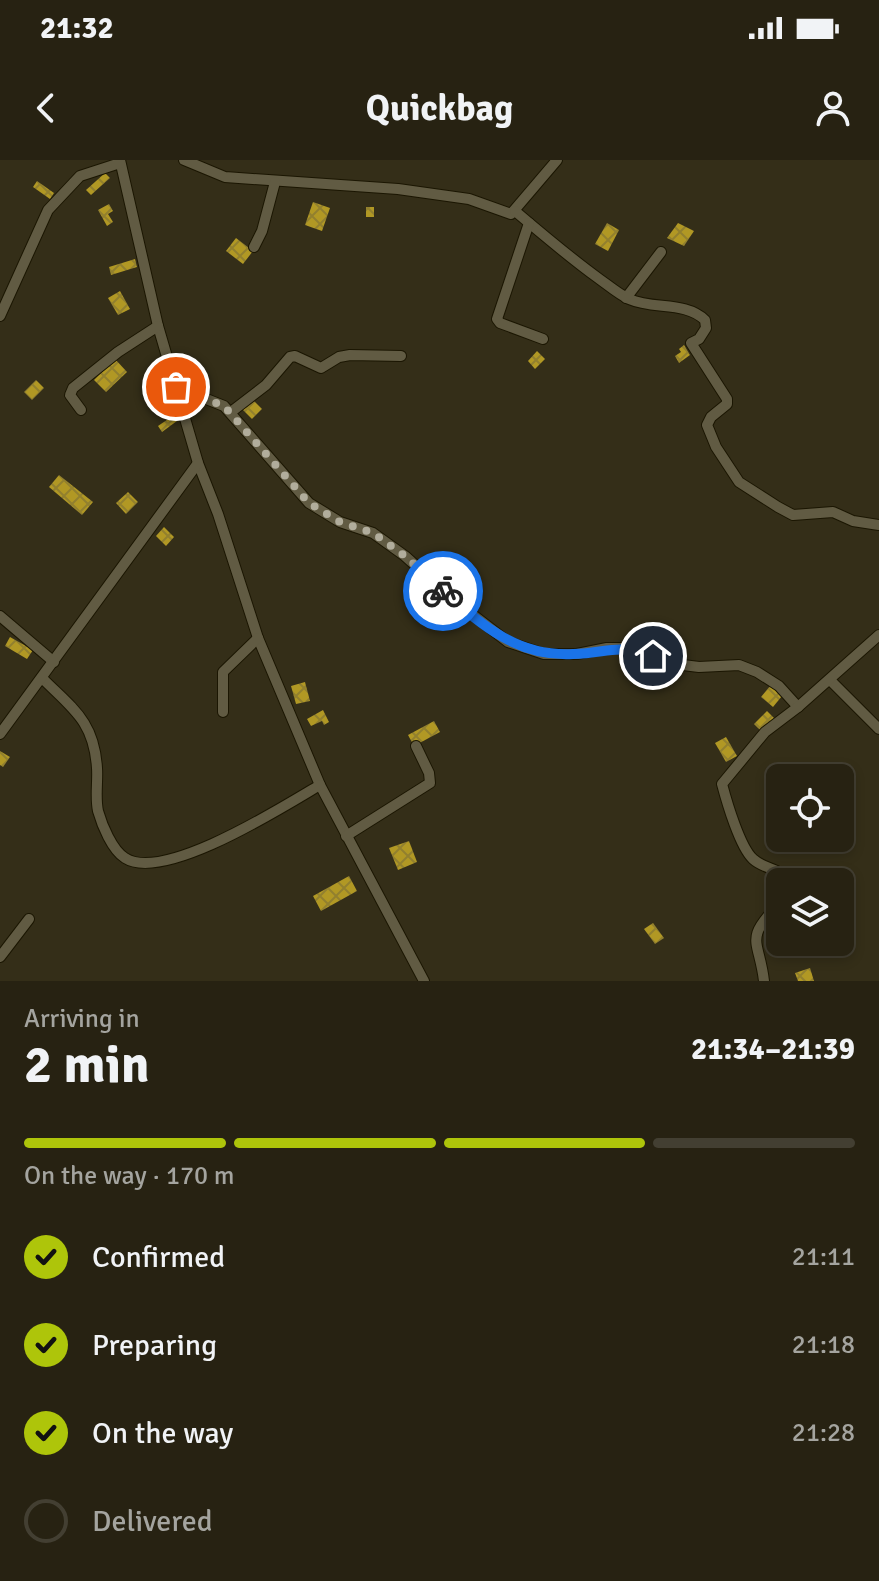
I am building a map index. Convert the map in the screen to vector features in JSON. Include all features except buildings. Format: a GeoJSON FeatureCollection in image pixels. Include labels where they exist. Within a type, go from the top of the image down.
{"type":"FeatureCollection","features":[{"type":"Feature","properties":{"kind":"street"},"geometry":{"type":"LineString","coordinates":[[184,160],[225,177],[398,189],[469,199],[511,214],[557,160]]}},
{"type":"Feature","properties":{"kind":"street"},"geometry":{"type":"LineString","coordinates":[[0,316],[48,210],[80,176],[120,162],[158,326],[198,463],[258,638],[320,785],[424,981]]}},
{"type":"Feature","properties":{"kind":"street"},"geometry":{"type":"LineString","coordinates":[[254,247],[262,231],[275,182]]}},
{"type":"Feature","properties":{"kind":"street"},"geometry":{"type":"LineString","coordinates":[[515,211],[573,260],[626,298],[662,308],[682,307],[698,313],[705,320],[706,328],[699,339],[691,343],[727,399],[727,404],[711,417],[707,425],[716,447],[739,482],[793,515],[833,512],[853,521],[879,525]]}},
{"type":"Feature","properties":{"kind":"street"},"geometry":{"type":"LineString","coordinates":[[529,223],[497,319],[500,323],[543,339]]}},
{"type":"Feature","properties":{"kind":"street"},"geometry":{"type":"LineString","coordinates":[[626,298],[661,252]]}},
{"type":"Feature","properties":{"kind":"street"},"geometry":{"type":"LineString","coordinates":[[81,410],[70,395],[73,388],[125,346],[158,326]]}},
{"type":"Feature","properties":{"kind":"street"},"geometry":{"type":"LineString","coordinates":[[231,412],[266,385],[290,357],[295,356],[321,368],[339,357],[350,355],[401,356]]}},
{"type":"Feature","properties":{"kind":"street"},"geometry":{"type":"LineString","coordinates":[[176,387],[224,406],[309,503],[340,522],[373,533],[508,642],[544,654],[630,648],[675,664],[699,667],[739,665],[779,686],[798,707]]}},
{"type":"Feature","properties":{"kind":"street"},"geometry":{"type":"LineString","coordinates":[[0,734],[198,463]]}},
{"type":"Feature","properties":{"kind":"street"},"geometry":{"type":"LineString","coordinates":[[0,616],[54,662]]}},
{"type":"Feature","properties":{"kind":"street"},"geometry":{"type":"LineString","coordinates":[[768,868],[746,851],[722,784],[765,732],[830,680],[879,635]]}},
{"type":"Feature","properties":{"kind":"street"},"geometry":{"type":"LineString","coordinates":[[223,712],[223,672],[258,638]]}},
{"type":"Feature","properties":{"kind":"street"},"geometry":{"type":"LineString","coordinates":[[42,678],[92,734],[100,816],[116,850],[132,861],[176,857],[209,846],[320,785]]}},
{"type":"Feature","properties":{"kind":"street"},"geometry":{"type":"LineString","coordinates":[[830,680],[879,729]]}},
{"type":"Feature","properties":{"kind":"street"},"geometry":{"type":"LineString","coordinates":[[346,836],[430,783],[429,773],[416,746]]}},
{"type":"Feature","properties":{"kind":"street"},"geometry":{"type":"LineString","coordinates":[[764,981],[754,940],[766,917]]}},
{"type":"Feature","properties":{"kind":"street"},"geometry":{"type":"LineString","coordinates":[[0,957],[29,919]]}},
{"type":"Feature","properties":{"kind":"way so far"},"geometry":{"type":"LineString","coordinates":[[176,387],[224,406],[309,503],[340,522],[373,533],[405,556],[443,591]]}},
{"type":"Feature","properties":{"kind":"route"},"geometry":{"type":"LineString","coordinates":[[443,591],[508,642],[544,654],[630,648],[653,656]]}}]}
